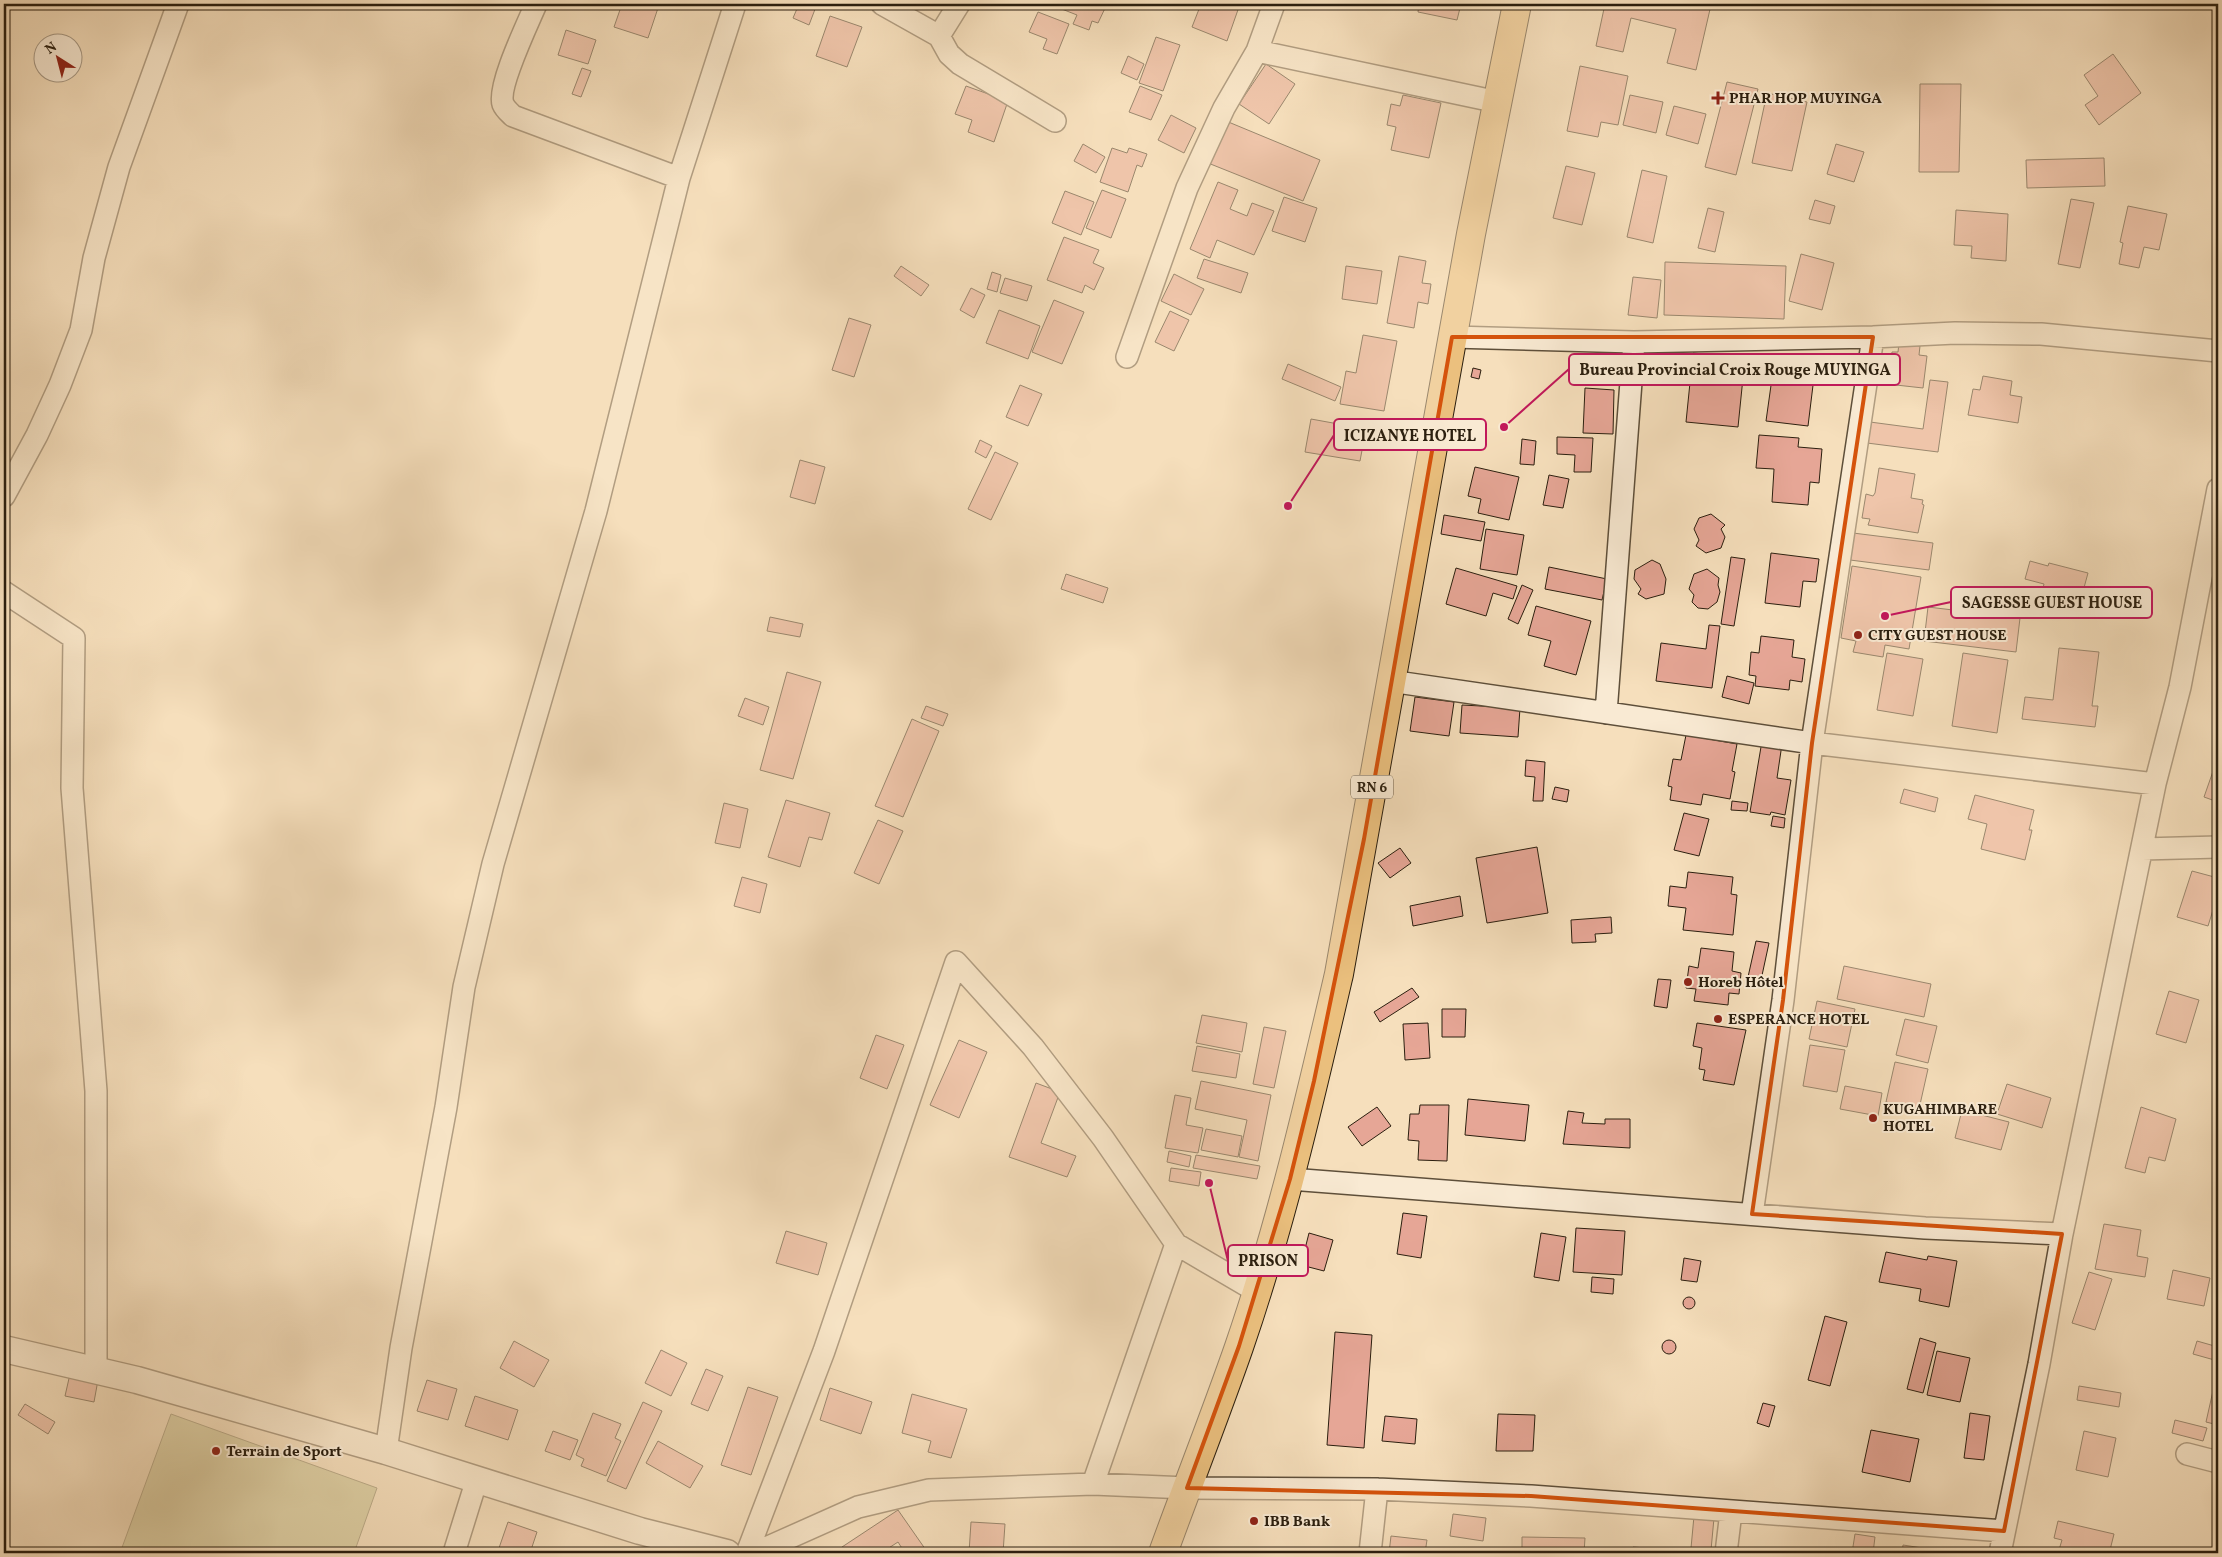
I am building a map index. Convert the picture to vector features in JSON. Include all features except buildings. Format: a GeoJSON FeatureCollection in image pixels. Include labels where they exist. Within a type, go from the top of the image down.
{"type":"FeatureCollection","features":[{"type":"Feature","properties":{"kind":"main road","name":"RN 6"},"geometry":{"type":"LineString","coordinates":[[1163,1553],[1239,1346],[1256,1292],[1290,1179],[1338,974],[1364,839],[1390,680],[1452,338],[1517,4]]}},
{"type":"Feature","properties":{"kind":"street"},"geometry":{"type":"LineString","coordinates":[[4,496],[37,435],[60,385],[81,330],[94,258],[119,167],[178,4]]}},
{"type":"Feature","properties":{"kind":"street"},"geometry":{"type":"LineString","coordinates":[[536,4],[507,77],[502,95],[504,106],[513,116],[679,178]]}},
{"type":"Feature","properties":{"kind":"street"},"geometry":{"type":"LineString","coordinates":[[386,1451],[401,1348],[446,1107],[464,988],[493,864],[596,511],[679,178],[734,4]]}},
{"type":"Feature","properties":{"kind":"street"},"geometry":{"type":"LineString","coordinates":[[882,4],[940,36],[949,54],[960,64],[1056,121]]}},
{"type":"Feature","properties":{"kind":"street"},"geometry":{"type":"LineString","coordinates":[[940,36],[959,4]]}},
{"type":"Feature","properties":{"kind":"street"},"geometry":{"type":"LineString","coordinates":[[1127,357],[1187,188],[1224,108],[1257,51],[1274,4]]}},
{"type":"Feature","properties":{"kind":"street"},"geometry":{"type":"LineString","coordinates":[[1257,51],[1498,102]]}},
{"type":"Feature","properties":{"kind":"street"},"geometry":{"type":"LineString","coordinates":[[1452,338],[1634,342],[1873,337],[1956,333],[2041,334],[2218,350]]}},
{"type":"Feature","properties":{"kind":"street"},"geometry":{"type":"LineString","coordinates":[[1752,1214],[1783,1000],[1812,743],[1873,337]]}},
{"type":"Feature","properties":{"kind":"street"},"geometry":{"type":"LineString","coordinates":[[1606,712],[1634,342]]}},
{"type":"Feature","properties":{"kind":"street"},"geometry":{"type":"LineString","coordinates":[[2000,1553],[2039,1364],[2062,1234],[2155,784],[2180,687],[2218,489]]}},
{"type":"Feature","properties":{"kind":"street"},"geometry":{"type":"LineString","coordinates":[[4,592],[74,638],[72,788],[96,1091],[96,1370]]}},
{"type":"Feature","properties":{"kind":"street"},"geometry":{"type":"LineString","coordinates":[[1390,680],[1812,743],[2155,784]]}},
{"type":"Feature","properties":{"kind":"street"},"geometry":{"type":"LineString","coordinates":[[2142,849],[2218,847]]}},
{"type":"Feature","properties":{"kind":"street"},"geometry":{"type":"LineString","coordinates":[[747,1553],[824,1351],[956,962],[1033,1047],[1103,1138],[1176,1244],[1256,1292]]}},
{"type":"Feature","properties":{"kind":"street"},"geometry":{"type":"LineString","coordinates":[[1290,1179],[1916,1227],[2062,1234]]}},
{"type":"Feature","properties":{"kind":"street"},"geometry":{"type":"LineString","coordinates":[[1093,1484],[1176,1244]]}},
{"type":"Feature","properties":{"kind":"street"},"geometry":{"type":"LineString","coordinates":[[4,1348],[96,1370],[386,1451],[640,1531],[727,1553]]}},
{"type":"Feature","properties":{"kind":"street"},"geometry":{"type":"LineString","coordinates":[[2187,1454],[2218,1462]]}},
{"type":"Feature","properties":{"kind":"street"},"geometry":{"type":"LineString","coordinates":[[454,1553],[477,1479]]}},
{"type":"Feature","properties":{"kind":"street"},"geometry":{"type":"LineString","coordinates":[[755,1553],[858,1507],[929,1490],[1093,1484],[1187,1488],[1377,1489],[1531,1496],[1731,1512],[2004,1530]]}},
{"type":"Feature","properties":{"kind":"street"},"geometry":{"type":"LineString","coordinates":[[1370,1553],[1377,1489]]}},
{"type":"Feature","properties":{"kind":"street"},"geometry":{"type":"LineString","coordinates":[[1726,1553],[1731,1512]]}},
{"type":"Feature","properties":{"kind":"highlighted area"},"geometry":{"type":"Polygon","coordinates":[[[1452,337],[1873,337],[1812,743],[1783,1000],[1752,1214],[2062,1234],[2004,1531],[1531,1496],[1187,1488],[1239,1346],[1290,1179],[1314,1081],[1364,839],[1452,337]]]}},
{"type":"Feature","properties":{"kind":"shaded area","name":"Terrain de Sport"},"geometry":{"type":"Polygon","coordinates":[[[171,1414],[377,1488],[354,1553],[120,1553],[171,1414]]]}},
{"type":"Feature","properties":{"kind":"place","name":"PHAR HOP MUYINGA"},"geometry":{"type":"Point","coordinates":[1718,98]}},
{"type":"Feature","properties":{"kind":"place","name":"Bureau Provincial Croix Rouge MUYINGA"},"geometry":{"type":"Point","coordinates":[1504,427]}},
{"type":"Feature","properties":{"kind":"place","name":"ICIZANYE HOTEL"},"geometry":{"type":"Point","coordinates":[1288,506]}},
{"type":"Feature","properties":{"kind":"place","name":"SAGESSE GUEST HOUSE"},"geometry":{"type":"Point","coordinates":[1885,616]}},
{"type":"Feature","properties":{"kind":"place","name":"CITY GUEST HOUSE"},"geometry":{"type":"Point","coordinates":[1858,635]}},
{"type":"Feature","properties":{"kind":"place","name":"Horeb Hôtel"},"geometry":{"type":"Point","coordinates":[1688,982]}},
{"type":"Feature","properties":{"kind":"place","name":"ESPERANCE HOTEL"},"geometry":{"type":"Point","coordinates":[1718,1019]}},
{"type":"Feature","properties":{"kind":"place","name":"KUGAHIMBARE HOTEL"},"geometry":{"type":"Point","coordinates":[1873,1118]}},
{"type":"Feature","properties":{"kind":"place","name":"PRISON"},"geometry":{"type":"Point","coordinates":[1209,1183]}},
{"type":"Feature","properties":{"kind":"place","name":"Terrain de Sport"},"geometry":{"type":"Point","coordinates":[216,1451]}},
{"type":"Feature","properties":{"kind":"place","name":"IBB Bank"},"geometry":{"type":"Point","coordinates":[1254,1521]}}]}
